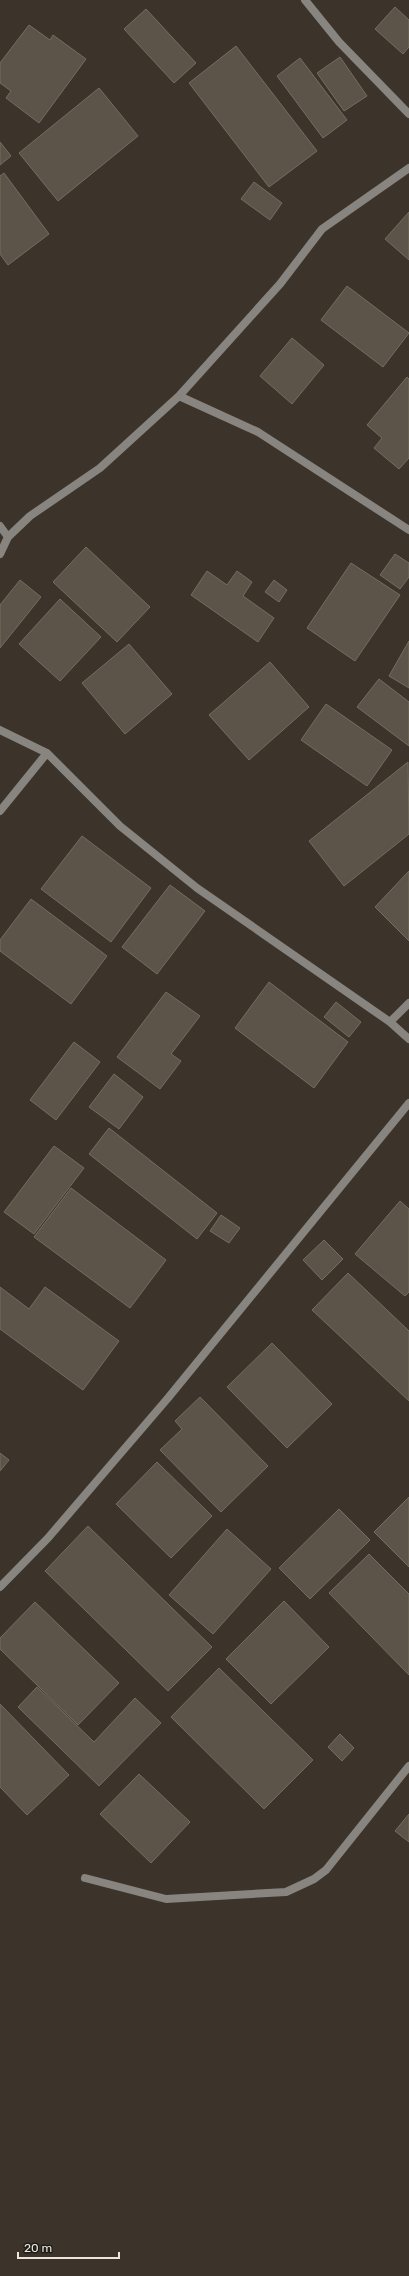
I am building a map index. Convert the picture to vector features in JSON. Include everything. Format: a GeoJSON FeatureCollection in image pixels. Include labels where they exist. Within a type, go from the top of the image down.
{"type":"FeatureCollection","features":[{"type":"Feature","properties":{"kind":"street"},"geometry":{"type":"LineString","coordinates":[[304,0],[339,42],[409,114]]}},
{"type":"Feature","properties":{"kind":"street"},"geometry":{"type":"LineString","coordinates":[[0,554],[8,537],[30,516],[100,468],[179,396],[280,284],[322,229],[409,168]]}},
{"type":"Feature","properties":{"kind":"street"},"geometry":{"type":"LineString","coordinates":[[179,396],[258,432],[409,530]]}},
{"type":"Feature","properties":{"kind":"street"},"geometry":{"type":"LineString","coordinates":[[0,526],[8,537]]}},
{"type":"Feature","properties":{"kind":"street"},"geometry":{"type":"LineString","coordinates":[[0,730],[47,753],[120,826],[197,888],[390,1022],[409,1039]]}},
{"type":"Feature","properties":{"kind":"street"},"geometry":{"type":"LineString","coordinates":[[0,811],[47,753]]}},
{"type":"Feature","properties":{"kind":"street"},"geometry":{"type":"LineString","coordinates":[[390,1022],[409,1003]]}},
{"type":"Feature","properties":{"kind":"street"},"geometry":{"type":"LineString","coordinates":[[0,1587],[48,1538],[168,1398],[409,1103]]}},
{"type":"Feature","properties":{"kind":"street"},"geometry":{"type":"LineString","coordinates":[[85,1878],[166,1899],[286,1892],[314,1879],[326,1870],[409,1766]]}},
{"type":"Feature","properties":{"kind":"building"},"geometry":{"type":"Polygon","coordinates":[[[395,7],[409,20],[409,47],[403,54],[375,29],[395,7]]]}},
{"type":"Feature","properties":{"kind":"building"},"geometry":{"type":"Polygon","coordinates":[[[146,9],[196,63],[174,83],[124,29],[146,9]]]}},
{"type":"Feature","properties":{"kind":"building"},"geometry":{"type":"Polygon","coordinates":[[[29,25],[50,40],[53,35],[86,59],[39,123],[6,98],[11,91],[0,83],[0,63],[29,25]]]}},
{"type":"Feature","properties":{"kind":"building"},"geometry":{"type":"Polygon","coordinates":[[[236,46],[317,151],[269,187],[189,83],[236,46]]]}},
{"type":"Feature","properties":{"kind":"building"},"geometry":{"type":"Polygon","coordinates":[[[340,57],[367,96],[344,111],[317,73],[340,57]]]}},
{"type":"Feature","properties":{"kind":"building"},"geometry":{"type":"Polygon","coordinates":[[[300,58],[347,120],[323,138],[277,76],[300,58]]]}},
{"type":"Feature","properties":{"kind":"building"},"geometry":{"type":"Polygon","coordinates":[[[99,88],[138,136],[58,201],[19,153],[99,88]]]}},
{"type":"Feature","properties":{"kind":"building"},"geometry":{"type":"Polygon","coordinates":[[[0,142],[11,156],[0,165],[0,142]]]}},
{"type":"Feature","properties":{"kind":"building"},"geometry":{"type":"Polygon","coordinates":[[[4,173],[49,234],[8,265],[0,254],[0,176],[4,173]]]}},
{"type":"Feature","properties":{"kind":"building"},"geometry":{"type":"Polygon","coordinates":[[[254,182],[282,203],[270,220],[241,199],[254,182]]]}},
{"type":"Feature","properties":{"kind":"building"},"geometry":{"type":"Polygon","coordinates":[[[409,212],[409,260],[385,239],[409,212]]]}},
{"type":"Feature","properties":{"kind":"building"},"geometry":{"type":"Polygon","coordinates":[[[347,286],[409,333],[383,367],[321,320],[347,286]]]}},
{"type":"Feature","properties":{"kind":"building"},"geometry":{"type":"Polygon","coordinates":[[[292,338],[324,365],[292,404],[260,376],[292,338]]]}},
{"type":"Feature","properties":{"kind":"building"},"geometry":{"type":"Polygon","coordinates":[[[407,377],[409,379],[409,458],[399,469],[374,448],[382,438],[367,425],[407,377]]]}},
{"type":"Feature","properties":{"kind":"building"},"geometry":{"type":"Polygon","coordinates":[[[86,547],[150,607],[117,642],[53,582],[86,547]]]}},
{"type":"Feature","properties":{"kind":"building"},"geometry":{"type":"Polygon","coordinates":[[[395,554],[409,563],[409,577],[400,589],[380,575],[395,554]]]}},
{"type":"Feature","properties":{"kind":"building"},"geometry":{"type":"Polygon","coordinates":[[[351,563],[400,595],[355,661],[307,628],[351,563]]]}},
{"type":"Feature","properties":{"kind":"building"},"geometry":{"type":"Polygon","coordinates":[[[207,571],[227,585],[237,571],[252,582],[243,596],[274,618],[258,642],[191,595],[207,571]]]}},
{"type":"Feature","properties":{"kind":"building"},"geometry":{"type":"Polygon","coordinates":[[[20,580],[41,597],[0,648],[0,605],[20,580]]]}},
{"type":"Feature","properties":{"kind":"building"},"geometry":{"type":"Polygon","coordinates":[[[274,580],[287,590],[279,602],[265,592],[274,580]]]}},
{"type":"Feature","properties":{"kind":"building"},"geometry":{"type":"Polygon","coordinates":[[[60,599],[101,637],[60,681],[19,644],[60,599]]]}},
{"type":"Feature","properties":{"kind":"building"},"geometry":{"type":"Polygon","coordinates":[[[409,641],[409,688],[389,676],[409,641]]]}},
{"type":"Feature","properties":{"kind":"building"},"geometry":{"type":"Polygon","coordinates":[[[129,644],[172,694],[125,734],[82,683],[129,644]]]}},
{"type":"Feature","properties":{"kind":"building"},"geometry":{"type":"Polygon","coordinates":[[[270,662],[309,707],[249,760],[209,715],[270,662]]]}},
{"type":"Feature","properties":{"kind":"building"},"geometry":{"type":"Polygon","coordinates":[[[379,679],[409,702],[409,746],[357,707],[379,679]]]}},
{"type":"Feature","properties":{"kind":"building"},"geometry":{"type":"Polygon","coordinates":[[[326,704],[392,750],[367,786],[301,740],[326,704]]]}},
{"type":"Feature","properties":{"kind":"building"},"geometry":{"type":"Polygon","coordinates":[[[408,762],[409,834],[344,886],[309,841],[408,762]]]}},
{"type":"Feature","properties":{"kind":"building"},"geometry":{"type":"Polygon","coordinates":[[[82,836],[151,888],[111,942],[41,889],[82,836]]]}},
{"type":"Feature","properties":{"kind":"building"},"geometry":{"type":"Polygon","coordinates":[[[409,871],[409,941],[375,907],[409,871]]]}},
{"type":"Feature","properties":{"kind":"building"},"geometry":{"type":"Polygon","coordinates":[[[170,885],[205,911],[157,974],[122,947],[170,885]]]}},
{"type":"Feature","properties":{"kind":"building"},"geometry":{"type":"Polygon","coordinates":[[[31,899],[107,956],[71,1004],[0,951],[0,940],[31,899]]]}},
{"type":"Feature","properties":{"kind":"building"},"geometry":{"type":"Polygon","coordinates":[[[269,982],[348,1042],[314,1088],[235,1028],[269,982]]]}},
{"type":"Feature","properties":{"kind":"building"},"geometry":{"type":"Polygon","coordinates":[[[166,992],[200,1016],[171,1054],[181,1061],[160,1089],[117,1057],[166,992]]]}},
{"type":"Feature","properties":{"kind":"building"},"geometry":{"type":"Polygon","coordinates":[[[336,1002],[361,1022],[349,1037],[324,1017],[336,1002]]]}},
{"type":"Feature","properties":{"kind":"building"},"geometry":{"type":"Polygon","coordinates":[[[74,1042],[100,1062],[56,1120],[30,1100],[74,1042]]]}},
{"type":"Feature","properties":{"kind":"building"},"geometry":{"type":"Polygon","coordinates":[[[114,1074],[143,1097],[119,1129],[89,1107],[114,1074]]]}},
{"type":"Feature","properties":{"kind":"building"},"geometry":{"type":"Polygon","coordinates":[[[109,1128],[217,1213],[197,1239],[89,1154],[109,1128]]]}},
{"type":"Feature","properties":{"kind":"building"},"geometry":{"type":"Polygon","coordinates":[[[54,1146],[84,1168],[34,1234],[4,1212],[54,1146]]]}},
{"type":"Feature","properties":{"kind":"building"},"geometry":{"type":"Polygon","coordinates":[[[71,1188],[166,1260],[130,1308],[34,1237],[71,1188]]]}},
{"type":"Feature","properties":{"kind":"building"},"geometry":{"type":"Polygon","coordinates":[[[400,1201],[409,1209],[409,1292],[405,1296],[355,1254],[400,1201]]]}},
{"type":"Feature","properties":{"kind":"building"},"geometry":{"type":"Polygon","coordinates":[[[221,1215],[240,1228],[229,1243],[210,1231],[221,1215]]]}},
{"type":"Feature","properties":{"kind":"building"},"geometry":{"type":"Polygon","coordinates":[[[324,1240],[343,1259],[322,1280],[303,1260],[324,1240]]]}},
{"type":"Feature","properties":{"kind":"building"},"geometry":{"type":"Polygon","coordinates":[[[348,1273],[409,1331],[409,1401],[312,1310],[348,1273]]]}},
{"type":"Feature","properties":{"kind":"building"},"geometry":{"type":"Polygon","coordinates":[[[0,1287],[29,1309],[45,1287],[119,1341],[83,1390],[0,1329],[0,1287]]]}},
{"type":"Feature","properties":{"kind":"building"},"geometry":{"type":"Polygon","coordinates":[[[272,1343],[332,1404],[287,1448],[227,1387],[272,1343]]]}},
{"type":"Feature","properties":{"kind":"building"},"geometry":{"type":"Polygon","coordinates":[[[200,1397],[268,1466],[221,1512],[160,1450],[182,1429],[175,1421],[200,1397]]]}},
{"type":"Feature","properties":{"kind":"building"},"geometry":{"type":"Polygon","coordinates":[[[0,1453],[9,1460],[0,1471],[0,1453]]]}},
{"type":"Feature","properties":{"kind":"building"},"geometry":{"type":"Polygon","coordinates":[[[157,1462],[212,1516],[171,1558],[116,1504],[157,1462]]]}},
{"type":"Feature","properties":{"kind":"building"},"geometry":{"type":"Polygon","coordinates":[[[409,1497],[409,1567],[374,1532],[409,1497]]]}},
{"type":"Feature","properties":{"kind":"building"},"geometry":{"type":"Polygon","coordinates":[[[339,1509],[370,1540],[310,1599],[279,1568],[339,1509]]]}},
{"type":"Feature","properties":{"kind":"building"},"geometry":{"type":"Polygon","coordinates":[[[88,1526],[212,1647],[168,1691],[45,1571],[88,1526]]]}},
{"type":"Feature","properties":{"kind":"building"},"geometry":{"type":"Polygon","coordinates":[[[227,1529],[271,1569],[213,1634],[169,1595],[227,1529]]]}},
{"type":"Feature","properties":{"kind":"building"},"geometry":{"type":"Polygon","coordinates":[[[369,1554],[409,1594],[409,1675],[329,1593],[369,1554]]]}},
{"type":"Feature","properties":{"kind":"building"},"geometry":{"type":"Polygon","coordinates":[[[284,1601],[329,1647],[271,1704],[226,1659],[284,1601]]]}},
{"type":"Feature","properties":{"kind":"building"},"geometry":{"type":"Polygon","coordinates":[[[35,1602],[119,1683],[78,1725],[0,1649],[0,1638],[35,1602]]]}},
{"type":"Feature","properties":{"kind":"building"},"geometry":{"type":"Polygon","coordinates":[[[219,1668],[313,1760],[264,1809],[171,1717],[219,1668]]]}},
{"type":"Feature","properties":{"kind":"building"},"geometry":{"type":"Polygon","coordinates":[[[37,1687],[94,1742],[135,1698],[161,1723],[99,1786],[18,1707],[37,1687]]]}},
{"type":"Feature","properties":{"kind":"building"},"geometry":{"type":"Polygon","coordinates":[[[0,1704],[69,1775],[27,1815],[0,1787],[0,1704]]]}},
{"type":"Feature","properties":{"kind":"building"},"geometry":{"type":"Polygon","coordinates":[[[340,1734],[354,1748],[342,1761],[328,1747],[340,1734]]]}},
{"type":"Feature","properties":{"kind":"building"},"geometry":{"type":"Polygon","coordinates":[[[139,1774],[190,1822],[151,1863],[100,1814],[139,1774]]]}},
{"type":"Feature","properties":{"kind":"building"},"geometry":{"type":"Polygon","coordinates":[[[409,1814],[409,1842],[395,1831],[409,1814]]]}}]}
